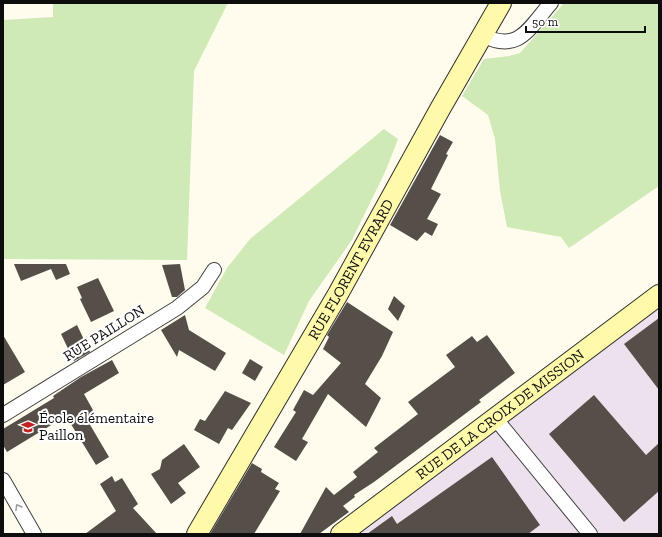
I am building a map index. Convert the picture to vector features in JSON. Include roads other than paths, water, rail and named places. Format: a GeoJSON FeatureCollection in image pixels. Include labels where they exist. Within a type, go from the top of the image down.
{"type":"FeatureCollection","features":[{"type":"Feature","properties":{"kind":"street","name":"RUE FLORENT EVRARD"},"geometry":{"type":"LineString","coordinates":[[197,534],[338,294],[501,3]]}},
{"type":"Feature","properties":{"kind":"street"},"geometry":{"type":"LineString","coordinates":[[482,35],[501,43],[519,40],[551,3]]}},
{"type":"Feature","properties":{"kind":"street","name":"RUE PAILLON"},"geometry":{"type":"LineString","coordinates":[[3,415],[177,308],[203,287],[214,270]]}},
{"type":"Feature","properties":{"kind":"street","name":"RUE DE LA CROIX DE MISSION"},"geometry":{"type":"LineString","coordinates":[[341,534],[659,296]]}},
{"type":"Feature","properties":{"kind":"street"},"geometry":{"type":"LineString","coordinates":[[494,418],[590,534]]}},
{"type":"Feature","properties":{"kind":"street"},"geometry":{"type":"LineString","coordinates":[[3,480],[34,534]]}},
{"type":"Feature","properties":{"kind":"place","name":"École élémentaire Paillon"},"geometry":{"type":"Point","coordinates":[28,427]}}]}
